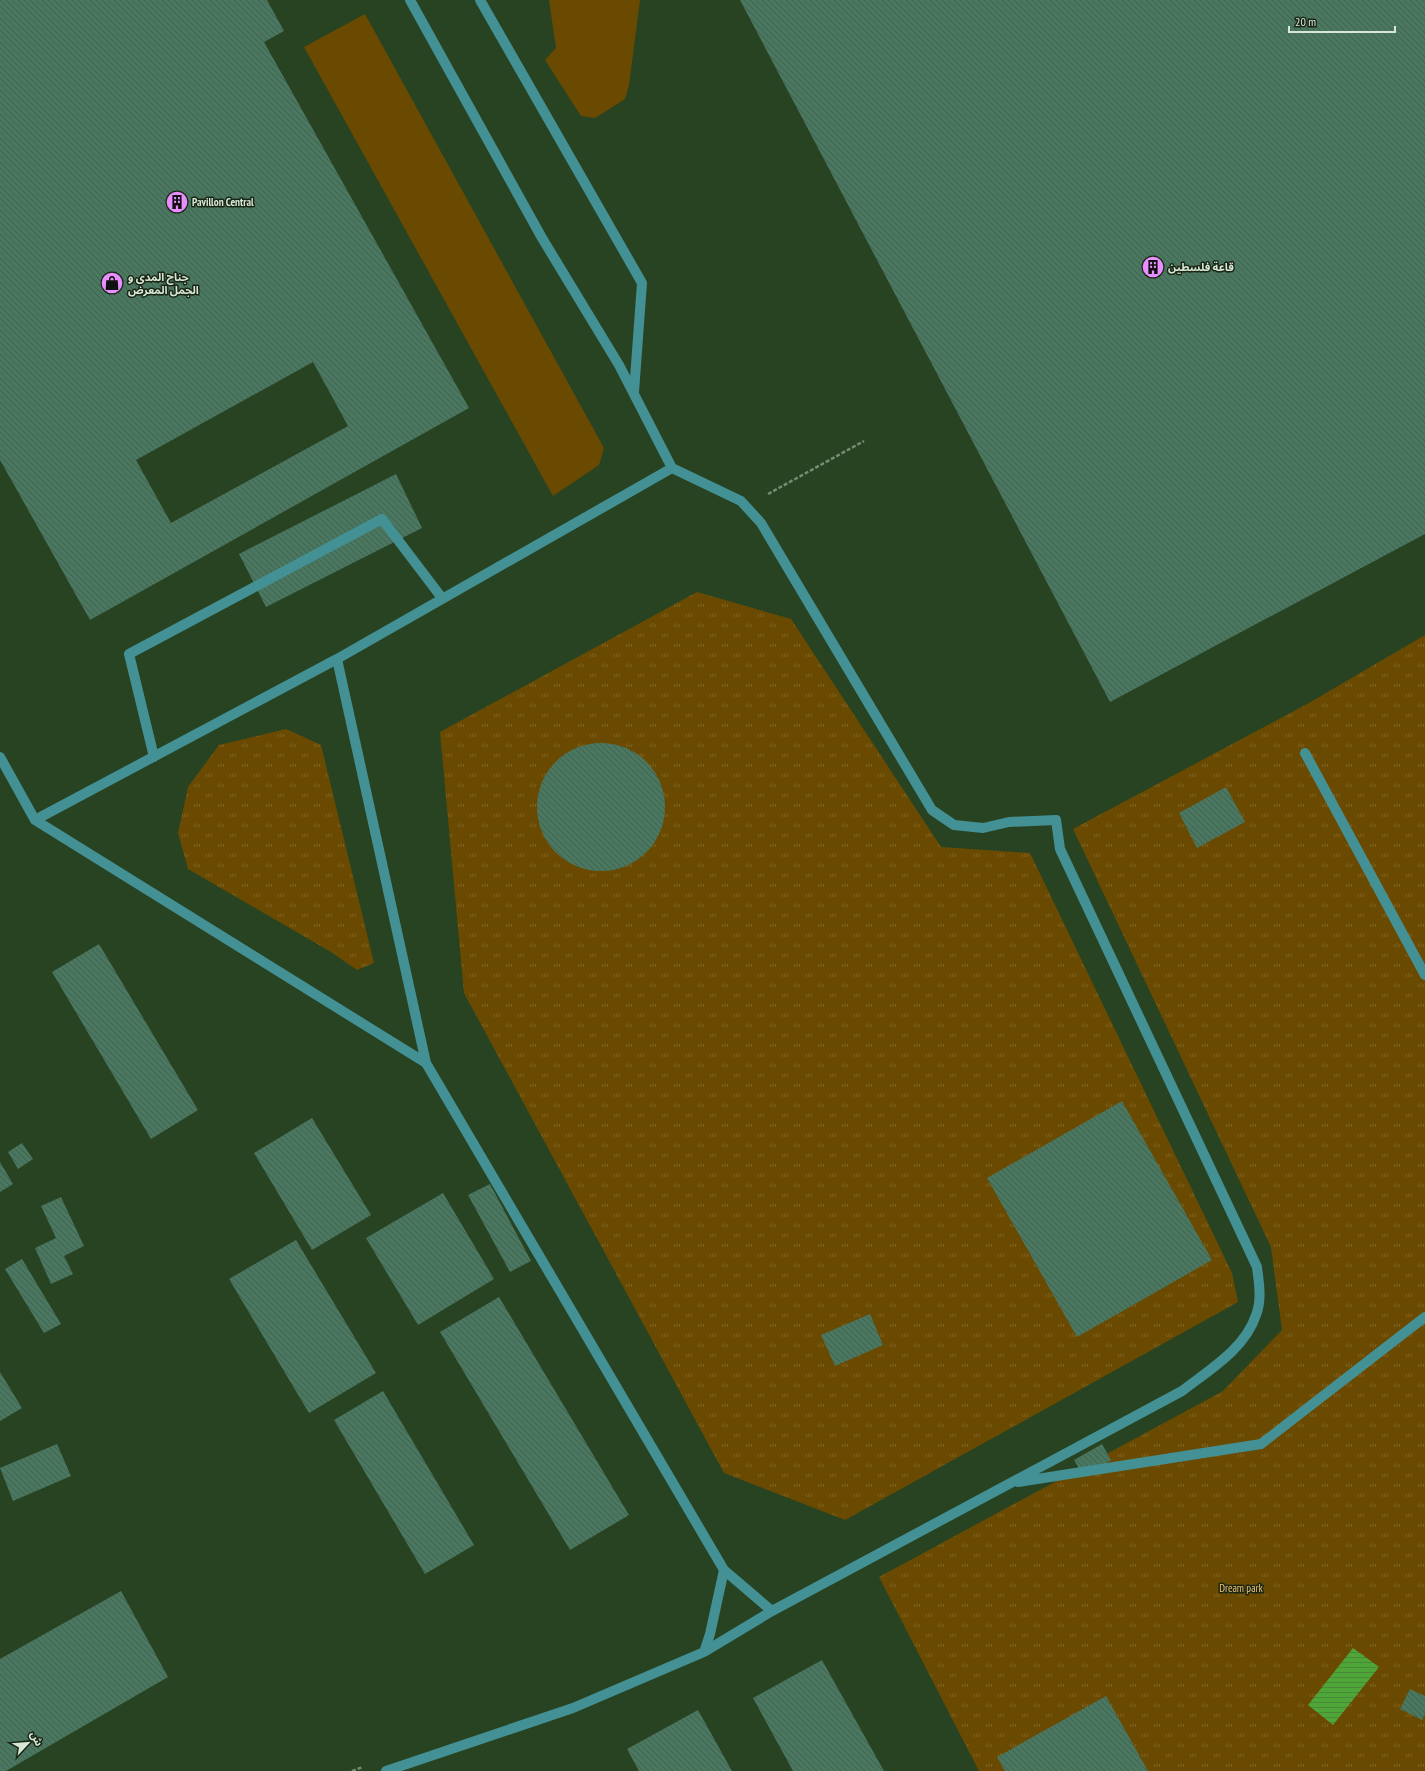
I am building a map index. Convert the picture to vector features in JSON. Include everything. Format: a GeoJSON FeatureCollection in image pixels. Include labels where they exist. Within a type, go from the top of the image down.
{"type":"FeatureCollection","features":[{"type":"Feature","properties":{"kind":"lane"},"geometry":{"type":"LineString","coordinates":[[386,1771],[573,1708],[704,1652],[772,1611],[1182,1391],[1222,1360],[1247,1335],[1257,1314],[1260,1289],[1257,1267],[1060,849],[1056,820],[1009,822],[983,828],[954,825],[932,810],[761,522],[741,501],[672,468],[619,365],[542,238],[410,0]]}},
{"type":"Feature","properties":{"kind":"lane"},"geometry":{"type":"LineString","coordinates":[[480,0],[642,283],[634,394]]}},
{"type":"Feature","properties":{"kind":"lane"},"geometry":{"type":"LineString","coordinates":[[35,820],[337,659],[672,468]]}},
{"type":"Feature","properties":{"kind":"lane"},"geometry":{"type":"LineString","coordinates":[[154,757],[130,654],[382,518],[442,598]]}},
{"type":"Feature","properties":{"kind":"lane"},"geometry":{"type":"LineString","coordinates":[[337,659],[426,1063],[724,1570],[772,1611]]}},
{"type":"Feature","properties":{"kind":"lane"},"geometry":{"type":"LineString","coordinates":[[1305,753],[1425,975]]}},
{"type":"Feature","properties":{"kind":"lane"},"geometry":{"type":"LineString","coordinates":[[0,757],[35,820],[426,1063]]}},
{"type":"Feature","properties":{"kind":"lane"},"geometry":{"type":"LineString","coordinates":[[1010,1483],[1261,1444],[1425,1317]]}},
{"type":"Feature","properties":{"kind":"lane"},"geometry":{"type":"LineString","coordinates":[[704,1652],[710,1634],[724,1570]]}},
{"type":"Feature","properties":{"kind":"path"},"geometry":{"type":"LineString","coordinates":[[768,494],[864,441]]}},
{"type":"Feature","properties":{"kind":"green space"},"geometry":{"type":"Polygon","coordinates":[[[549,0],[640,0],[629,85],[625,99],[595,118],[581,116],[545,60],[556,48],[549,0]]]}},
{"type":"Feature","properties":{"kind":"green space"},"geometry":{"type":"Polygon","coordinates":[[[365,14],[604,448],[599,465],[553,496],[304,47],[365,14]]]}},
{"type":"Feature","properties":{"kind":"green space"},"geometry":{"type":"Polygon","coordinates":[[[697,592],[791,619],[941,847],[1030,853],[1232,1273],[1238,1302],[845,1520],[724,1473],[464,993],[440,732],[697,592]]]}},
{"type":"Feature","properties":{"kind":"green space","name":"Dream park"},"geometry":{"type":"Polygon","coordinates":[[[1425,635],[1425,1771],[979,1771],[879,1577],[1223,1391],[1282,1330],[1271,1247],[1073,829],[1309,703],[1425,635]]]}},
{"type":"Feature","properties":{"kind":"green space"},"geometry":{"type":"Polygon","coordinates":[[[286,729],[321,745],[374,963],[357,970],[331,952],[188,869],[178,833],[188,787],[219,745],[286,729]]]}},
{"type":"Feature","properties":{"kind":"shaded area"},"geometry":{"type":"Polygon","coordinates":[[[1353,1648],[1379,1667],[1333,1725],[1308,1705],[1353,1648]]]}},
{"type":"Feature","properties":{"kind":"building","name":"Pavillon Central"},"geometry":{"type":"Polygon","coordinates":[[[0,0],[267,0],[284,31],[264,42],[469,408],[90,620],[0,460],[0,0]],[[313,362],[136,460],[171,523],[348,426],[313,362]]]}},
{"type":"Feature","properties":{"kind":"building","name":"قاعة فلسطين"},"geometry":{"type":"Polygon","coordinates":[[[740,0],[1425,0],[1425,534],[1110,702],[740,0]]]}},
{"type":"Feature","properties":{"kind":"building"},"geometry":{"type":"Polygon","coordinates":[[[396,474],[422,528],[266,607],[239,554],[396,474]]]}},
{"type":"Feature","properties":{"kind":"building"},"geometry":{"type":"Polygon","coordinates":[[[601,743],[625,748],[646,762],[660,783],[665,807],[660,831],[646,852],[625,866],[601,871],[577,866],[556,852],[542,831],[537,807],[542,783],[556,762],[577,748],[601,743]]]}},
{"type":"Feature","properties":{"kind":"building"},"geometry":{"type":"Polygon","coordinates":[[[1226,787],[1245,822],[1197,848],[1179,813],[1226,787]]]}},
{"type":"Feature","properties":{"kind":"building"},"geometry":{"type":"Polygon","coordinates":[[[99,944],[198,1110],[151,1139],[52,972],[99,944]]]}},
{"type":"Feature","properties":{"kind":"building"},"geometry":{"type":"Polygon","coordinates":[[[1122,1101],[1212,1260],[1077,1337],[987,1178],[1122,1101]]]}},
{"type":"Feature","properties":{"kind":"building"},"geometry":{"type":"Polygon","coordinates":[[[312,1118],[371,1215],[312,1250],[254,1153],[312,1118]]]}},
{"type":"Feature","properties":{"kind":"building"},"geometry":{"type":"Polygon","coordinates":[[[22,1143],[33,1159],[18,1169],[8,1152],[22,1143]]]}},
{"type":"Feature","properties":{"kind":"building"},"geometry":{"type":"Polygon","coordinates":[[[0,1162],[13,1184],[0,1192],[0,1162]]]}},
{"type":"Feature","properties":{"kind":"building"},"geometry":{"type":"Polygon","coordinates":[[[490,1184],[531,1261],[510,1272],[468,1195],[490,1184]]]}},
{"type":"Feature","properties":{"kind":"building"},"geometry":{"type":"Polygon","coordinates":[[[443,1193],[494,1279],[418,1325],[366,1238],[443,1193]]]}},
{"type":"Feature","properties":{"kind":"building"},"geometry":{"type":"Polygon","coordinates":[[[61,1197],[84,1246],[64,1256],[73,1274],[51,1284],[35,1248],[56,1238],[41,1206],[61,1197]]]}},
{"type":"Feature","properties":{"kind":"building"},"geometry":{"type":"Polygon","coordinates":[[[296,1240],[376,1373],[309,1413],[229,1279],[296,1240]]]}},
{"type":"Feature","properties":{"kind":"building"},"geometry":{"type":"Polygon","coordinates":[[[22,1259],[61,1324],[44,1333],[5,1269],[22,1259]]]}},
{"type":"Feature","properties":{"kind":"building"},"geometry":{"type":"Polygon","coordinates":[[[499,1297],[629,1515],[570,1550],[440,1332],[499,1297]]]}},
{"type":"Feature","properties":{"kind":"building"},"geometry":{"type":"Polygon","coordinates":[[[870,1314],[883,1345],[835,1366],[821,1335],[870,1314]]]}},
{"type":"Feature","properties":{"kind":"building"},"geometry":{"type":"Polygon","coordinates":[[[0,1372],[22,1408],[0,1421],[0,1372]]]}},
{"type":"Feature","properties":{"kind":"building"},"geometry":{"type":"Polygon","coordinates":[[[383,1391],[474,1545],[425,1574],[334,1420],[383,1391]]]}},
{"type":"Feature","properties":{"kind":"building"},"geometry":{"type":"Polygon","coordinates":[[[57,1444],[71,1476],[13,1501],[0,1468],[57,1444]]]}},
{"type":"Feature","properties":{"kind":"building"},"geometry":{"type":"Polygon","coordinates":[[[1102,1444],[1111,1460],[1084,1477],[1074,1460],[1102,1444]]]}},
{"type":"Feature","properties":{"kind":"building"},"geometry":{"type":"Polygon","coordinates":[[[121,1591],[168,1677],[6,1771],[0,1771],[0,1659],[121,1591]]]}},
{"type":"Feature","properties":{"kind":"building"},"geometry":{"type":"Polygon","coordinates":[[[822,1660],[884,1771],[793,1771],[753,1698],[822,1660]]]}},
{"type":"Feature","properties":{"kind":"building"},"geometry":{"type":"Polygon","coordinates":[[[1410,1689],[1425,1696],[1425,1714],[1422,1720],[1400,1709],[1410,1689]]]}},
{"type":"Feature","properties":{"kind":"building"},"geometry":{"type":"Polygon","coordinates":[[[1106,1696],[1148,1771],[1005,1771],[997,1757],[1106,1696]]]}},
{"type":"Feature","properties":{"kind":"building"},"geometry":{"type":"Polygon","coordinates":[[[698,1710],[732,1771],[639,1771],[627,1749],[698,1710]]]}},
{"type":"Feature","properties":{"kind":"place","name":"Pavillon Central"},"geometry":{"type":"Point","coordinates":[177,202]}},
{"type":"Feature","properties":{"kind":"place","name":"قاعة فلسطين"},"geometry":{"type":"Point","coordinates":[1153,267]}},
{"type":"Feature","properties":{"kind":"place","name":"جناح المدى و الجمل المعرض"},"geometry":{"type":"Point","coordinates":[112,283]}}]}
